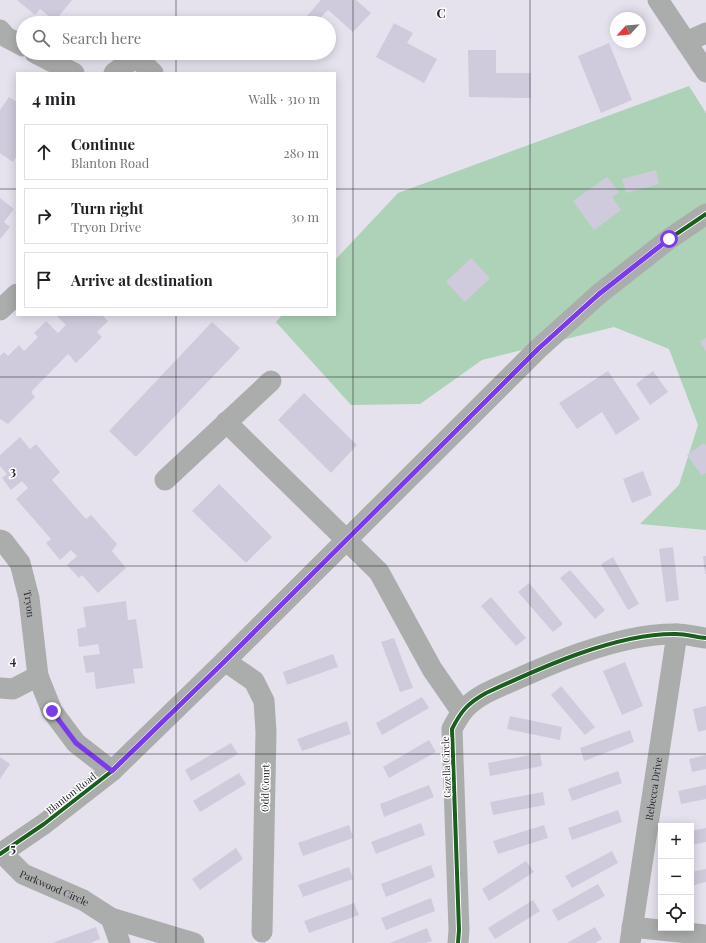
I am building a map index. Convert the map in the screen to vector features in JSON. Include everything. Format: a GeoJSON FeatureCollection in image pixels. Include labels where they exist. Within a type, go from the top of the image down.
{"type":"FeatureCollection","features":[{"type":"Feature","properties":{"kind":"street"},"geometry":{"type":"LineString","coordinates":[[658,0],[706,72]]}},
{"type":"Feature","properties":{"kind":"street"},"geometry":{"type":"LineString","coordinates":[[0,30],[6,37],[16,42]]}},
{"type":"Feature","properties":{"kind":"street"},"geometry":{"type":"LineString","coordinates":[[686,42],[706,33]]}},
{"type":"Feature","properties":{"kind":"street"},"geometry":{"type":"LineString","coordinates":[[49,60],[72,72]]}},
{"type":"Feature","properties":{"kind":"street"},"geometry":{"type":"LineString","coordinates":[[115,72],[132,60]]}},
{"type":"Feature","properties":{"kind":"street"},"geometry":{"type":"LineString","coordinates":[[139,60],[152,72]]}},
{"type":"Feature","properties":{"kind":"street","name":"Blanton Road"},"geometry":{"type":"LineString","coordinates":[[1,853],[44,824],[112,771],[225,661],[544,344],[599,294],[669,239],[706,214]]}},
{"type":"Feature","properties":{"kind":"street"},"geometry":{"type":"LineString","coordinates":[[0,310],[16,295]]}},
{"type":"Feature","properties":{"kind":"street"},"geometry":{"type":"LineString","coordinates":[[165,480],[271,381]]}},
{"type":"Feature","properties":{"kind":"street"},"geometry":{"type":"LineString","coordinates":[[226,422],[379,572],[432,669],[461,711]]}},
{"type":"Feature","properties":{"kind":"street","name":"Tryon"},"geometry":{"type":"LineString","coordinates":[[0,540],[4,541],[20,563],[29,598],[38,676],[52,711],[76,743],[112,771]]}},
{"type":"Feature","properties":{"kind":"street","name":"Gazella Circle"},"geometry":{"type":"LineString","coordinates":[[458,943],[459,930],[452,730],[461,711],[474,699],[486,693],[596,648],[652,635],[677,634],[706,638]]}},
{"type":"Feature","properties":{"kind":"street","name":"Rebecca Drive"},"geometry":{"type":"LineString","coordinates":[[631,935],[677,634]]}},
{"type":"Feature","properties":{"kind":"street","name":"Odd Court"},"geometry":{"type":"LineString","coordinates":[[225,661],[254,681],[264,701],[266,732],[262,932]]}},
{"type":"Feature","properties":{"kind":"street"},"geometry":{"type":"LineString","coordinates":[[0,688],[13,689],[38,676]]}},
{"type":"Feature","properties":{"kind":"street","name":"Parkwood Circle"},"geometry":{"type":"LineString","coordinates":[[1,853],[23,874],[83,900],[111,918],[194,943]]}},
{"type":"Feature","properties":{"kind":"street"},"geometry":{"type":"LineString","coordinates":[[111,918],[120,943]]}},
{"type":"Feature","properties":{"kind":"street"},"geometry":{"type":"LineString","coordinates":[[631,935],[706,935]]}},
{"type":"Feature","properties":{"kind":"green space"},"geometry":{"type":"Polygon","coordinates":[[[689,86],[706,113],[706,530],[640,524],[679,485],[698,425],[669,349],[614,327],[482,360],[420,404],[351,405],[276,322],[281,316],[336,316],[336,259],[398,193],[689,86]]]}},
{"type":"Feature","properties":{"kind":"building"},"geometry":{"type":"Polygon","coordinates":[[[17,0],[72,0],[59,16],[49,16],[40,9],[35,15],[17,0]]]}},
{"type":"Feature","properties":{"kind":"building"},"geometry":{"type":"Polygon","coordinates":[[[321,0],[356,0],[371,13],[353,32],[328,10],[322,16],[307,16],[321,0]]]}},
{"type":"Feature","properties":{"kind":"building"},"geometry":{"type":"Polygon","coordinates":[[[394,23],[413,33],[407,43],[437,59],[424,83],[376,57],[394,23]]]}},
{"type":"Feature","properties":{"kind":"building"},"geometry":{"type":"Polygon","coordinates":[[[609,43],[632,100],[601,113],[578,56],[609,43]]]}},
{"type":"Feature","properties":{"kind":"building"},"geometry":{"type":"Polygon","coordinates":[[[468,50],[496,50],[496,73],[531,73],[531,98],[469,97],[468,50]]]}},
{"type":"Feature","properties":{"kind":"building"},"geometry":{"type":"Polygon","coordinates":[[[9,97],[16,101],[16,157],[13,162],[0,153],[0,110],[9,97]]]}},
{"type":"Feature","properties":{"kind":"building"},"geometry":{"type":"Polygon","coordinates":[[[656,170],[659,184],[626,193],[622,179],[656,170]]]}},
{"type":"Feature","properties":{"kind":"building"},"geometry":{"type":"Polygon","coordinates":[[[607,177],[619,192],[612,197],[621,210],[594,230],[573,201],[607,177]]]}},
{"type":"Feature","properties":{"kind":"building"},"geometry":{"type":"Polygon","coordinates":[[[0,198],[14,209],[4,222],[10,227],[0,239],[0,198]]]}},
{"type":"Feature","properties":{"kind":"building"},"geometry":{"type":"Polygon","coordinates":[[[471,258],[490,278],[465,302],[446,282],[471,258]]]}},
{"type":"Feature","properties":{"kind":"building"},"geometry":{"type":"Polygon","coordinates":[[[57,316],[103,316],[108,321],[97,332],[102,337],[76,363],[68,354],[31,392],[35,397],[8,424],[0,419],[0,356],[4,352],[8,356],[19,345],[24,351],[38,337],[34,333],[46,321],[58,333],[66,325],[57,316]]]}},
{"type":"Feature","properties":{"kind":"building"},"geometry":{"type":"Polygon","coordinates":[[[212,322],[240,348],[136,457],[109,431],[212,322]]]}},
{"type":"Feature","properties":{"kind":"building"},"geometry":{"type":"Polygon","coordinates":[[[706,338],[706,351],[700,342],[706,338]]]}},
{"type":"Feature","properties":{"kind":"building"},"geometry":{"type":"Polygon","coordinates":[[[608,371],[640,419],[616,435],[602,412],[577,429],[559,403],[608,371]]]}},
{"type":"Feature","properties":{"kind":"building"},"geometry":{"type":"Polygon","coordinates":[[[653,371],[668,392],[650,405],[636,384],[653,371]]]}},
{"type":"Feature","properties":{"kind":"building"},"geometry":{"type":"Polygon","coordinates":[[[304,393],[357,445],[331,473],[278,420],[304,393]]]}},
{"type":"Feature","properties":{"kind":"building"},"geometry":{"type":"Polygon","coordinates":[[[20,437],[30,449],[36,444],[60,472],[52,480],[86,519],[91,515],[117,544],[112,551],[126,568],[98,593],[82,575],[79,578],[67,565],[77,556],[71,550],[60,560],[46,543],[51,539],[16,499],[28,488],[22,481],[11,490],[2,478],[7,474],[0,466],[0,455],[20,437]]]}},
{"type":"Feature","properties":{"kind":"building"},"geometry":{"type":"Polygon","coordinates":[[[704,443],[706,445],[706,473],[702,476],[687,455],[704,443]]]}},
{"type":"Feature","properties":{"kind":"building"},"geometry":{"type":"Polygon","coordinates":[[[643,471],[652,495],[632,503],[623,479],[643,471]]]}},
{"type":"Feature","properties":{"kind":"building"},"geometry":{"type":"Polygon","coordinates":[[[219,484],[272,537],[246,563],[192,511],[219,484]]]}},
{"type":"Feature","properties":{"kind":"building"},"geometry":{"type":"Polygon","coordinates":[[[673,547],[679,600],[666,602],[659,549],[673,547]]]}},
{"type":"Feature","properties":{"kind":"building"},"geometry":{"type":"Polygon","coordinates":[[[703,556],[706,556],[706,574],[705,574],[703,556]]]}},
{"type":"Feature","properties":{"kind":"building"},"geometry":{"type":"Polygon","coordinates":[[[613,557],[639,604],[628,610],[601,564],[613,557]]]}},
{"type":"Feature","properties":{"kind":"building"},"geometry":{"type":"Polygon","coordinates":[[[570,570],[605,610],[595,619],[560,578],[570,570]]]}},
{"type":"Feature","properties":{"kind":"building"},"geometry":{"type":"Polygon","coordinates":[[[529,583],[563,624],[553,632],[518,592],[529,583]]]}},
{"type":"Feature","properties":{"kind":"building"},"geometry":{"type":"Polygon","coordinates":[[[491,597],[526,638],[516,646],[481,606],[491,597]]]}},
{"type":"Feature","properties":{"kind":"building"},"geometry":{"type":"Polygon","coordinates":[[[126,601],[128,620],[136,619],[143,668],[133,669],[135,683],[96,689],[94,672],[86,673],[83,656],[100,654],[98,644],[79,647],[77,629],[86,627],[83,607],[126,601]]]}},
{"type":"Feature","properties":{"kind":"building"},"geometry":{"type":"Polygon","coordinates":[[[394,638],[413,688],[400,692],[381,642],[394,638]]]}},
{"type":"Feature","properties":{"kind":"building"},"geometry":{"type":"Polygon","coordinates":[[[333,654],[338,667],[287,685],[283,672],[333,654]]]}},
{"type":"Feature","properties":{"kind":"building"},"geometry":{"type":"Polygon","coordinates":[[[625,662],[643,706],[622,715],[603,671],[625,662]]]}},
{"type":"Feature","properties":{"kind":"building"},"geometry":{"type":"Polygon","coordinates":[[[561,686],[595,727],[585,735],[551,695],[561,686]]]}},
{"type":"Feature","properties":{"kind":"building"},"geometry":{"type":"Polygon","coordinates":[[[422,697],[429,708],[382,735],[376,723],[422,697]]]}},
{"type":"Feature","properties":{"kind":"building"},"geometry":{"type":"Polygon","coordinates":[[[706,706],[706,730],[698,732],[693,709],[706,706]]]}},
{"type":"Feature","properties":{"kind":"building"},"geometry":{"type":"Polygon","coordinates":[[[510,716],[562,727],[560,740],[507,729],[510,716]]]}},
{"type":"Feature","properties":{"kind":"building"},"geometry":{"type":"Polygon","coordinates":[[[347,721],[351,734],[302,751],[297,739],[347,721]]]}},
{"type":"Feature","properties":{"kind":"building"},"geometry":{"type":"Polygon","coordinates":[[[630,730],[634,742],[584,761],[580,748],[630,730]]]}},
{"type":"Feature","properties":{"kind":"building"},"geometry":{"type":"Polygon","coordinates":[[[429,740],[436,752],[389,778],[383,767],[429,740]]]}},
{"type":"Feature","properties":{"kind":"building"},"geometry":{"type":"Polygon","coordinates":[[[231,743],[238,754],[191,781],[185,770],[231,743]]]}},
{"type":"Feature","properties":{"kind":"building"},"geometry":{"type":"Polygon","coordinates":[[[540,753],[542,766],[490,776],[488,763],[540,753]]]}},
{"type":"Feature","properties":{"kind":"building"},"geometry":{"type":"Polygon","coordinates":[[[706,755],[706,769],[692,772],[689,759],[706,755]]]}},
{"type":"Feature","properties":{"kind":"building"},"geometry":{"type":"Polygon","coordinates":[[[0,757],[10,764],[0,779],[0,757]]]}},
{"type":"Feature","properties":{"kind":"building"},"geometry":{"type":"Polygon","coordinates":[[[618,771],[622,783],[572,801],[568,789],[618,771]]]}},
{"type":"Feature","properties":{"kind":"building"},"geometry":{"type":"Polygon","coordinates":[[[239,773],[246,784],[200,812],[193,801],[239,773]]]}},
{"type":"Feature","properties":{"kind":"building"},"geometry":{"type":"Polygon","coordinates":[[[429,785],[434,797],[384,817],[380,804],[429,785]]]}},
{"type":"Feature","properties":{"kind":"building"},"geometry":{"type":"Polygon","coordinates":[[[706,785],[706,799],[681,804],[678,791],[706,785]]]}},
{"type":"Feature","properties":{"kind":"building"},"geometry":{"type":"Polygon","coordinates":[[[543,792],[545,805],[493,815],[490,802],[543,792]]]}},
{"type":"Feature","properties":{"kind":"building"},"geometry":{"type":"Polygon","coordinates":[[[618,810],[622,822],[572,840],[568,828],[618,810]]]}},
{"type":"Feature","properties":{"kind":"building"},"geometry":{"type":"Polygon","coordinates":[[[421,823],[425,835],[376,854],[371,842],[421,823]]]}},
{"type":"Feature","properties":{"kind":"building"},"geometry":{"type":"Polygon","coordinates":[[[349,825],[353,838],[303,856],[298,843],[349,825]]]}},
{"type":"Feature","properties":{"kind":"building"},"geometry":{"type":"Polygon","coordinates":[[[544,825],[548,838],[498,854],[493,841],[544,825]]]}},
{"type":"Feature","properties":{"kind":"building"},"geometry":{"type":"Polygon","coordinates":[[[706,828],[706,842],[694,844],[694,830],[706,828]]]}},
{"type":"Feature","properties":{"kind":"building"},"geometry":{"type":"Polygon","coordinates":[[[236,848],[243,859],[200,890],[192,879],[236,848]]]}},
{"type":"Feature","properties":{"kind":"building"},"geometry":{"type":"Polygon","coordinates":[[[612,851],[618,863],[572,888],[565,876],[612,851]]]}},
{"type":"Feature","properties":{"kind":"building"},"geometry":{"type":"Polygon","coordinates":[[[526,861],[534,872],[489,901],[482,889],[526,861]]]}},
{"type":"Feature","properties":{"kind":"building"},"geometry":{"type":"Polygon","coordinates":[[[431,865],[435,877],[386,897],[381,884],[431,865]]]}},
{"type":"Feature","properties":{"kind":"building"},"geometry":{"type":"Polygon","coordinates":[[[349,867],[353,879],[303,897],[298,885],[349,867]]]}},
{"type":"Feature","properties":{"kind":"building"},"geometry":{"type":"Polygon","coordinates":[[[706,869],[706,882],[694,885],[694,871],[706,869]]]}},
{"type":"Feature","properties":{"kind":"building"},"geometry":{"type":"Polygon","coordinates":[[[598,884],[605,896],[558,921],[552,910],[598,884]]]}},
{"type":"Feature","properties":{"kind":"building"},"geometry":{"type":"Polygon","coordinates":[[[431,898],[435,911],[386,930],[381,918],[431,898]]]}},
{"type":"Feature","properties":{"kind":"building"},"geometry":{"type":"Polygon","coordinates":[[[533,900],[540,911],[495,939],[488,928],[533,900]]]}},
{"type":"Feature","properties":{"kind":"building"},"geometry":{"type":"Polygon","coordinates":[[[354,903],[359,915],[309,933],[304,921],[354,903]]]}},
{"type":"Feature","properties":{"kind":"building"},"geometry":{"type":"Polygon","coordinates":[[[96,927],[100,939],[90,943],[52,943],[96,927]]]}},
{"type":"Feature","properties":{"kind":"building"},"geometry":{"type":"Polygon","coordinates":[[[595,927],[602,939],[595,943],[567,943],[595,927]]]}},
{"type":"Feature","properties":{"kind":"building"},"geometry":{"type":"Polygon","coordinates":[[[427,928],[432,941],[426,943],[390,943],[427,928]]]}},
{"type":"Feature","properties":{"kind":"cycle path"},"geometry":{"type":"LineString","coordinates":[[0,854],[44,824],[112,771],[225,661],[538,349],[599,294],[669,239],[706,214]]}},
{"type":"Feature","properties":{"kind":"cycle path"},"geometry":{"type":"LineString","coordinates":[[458,943],[459,930],[452,729],[462,712],[474,700],[486,693],[554,663],[604,646],[629,639],[653,635],[680,634],[706,638]]}},
{"type":"Feature","properties":{"kind":"route"},"geometry":{"type":"LineString","coordinates":[[52,711],[76,743],[112,771],[225,661],[538,349],[599,294],[669,239]]}}]}
